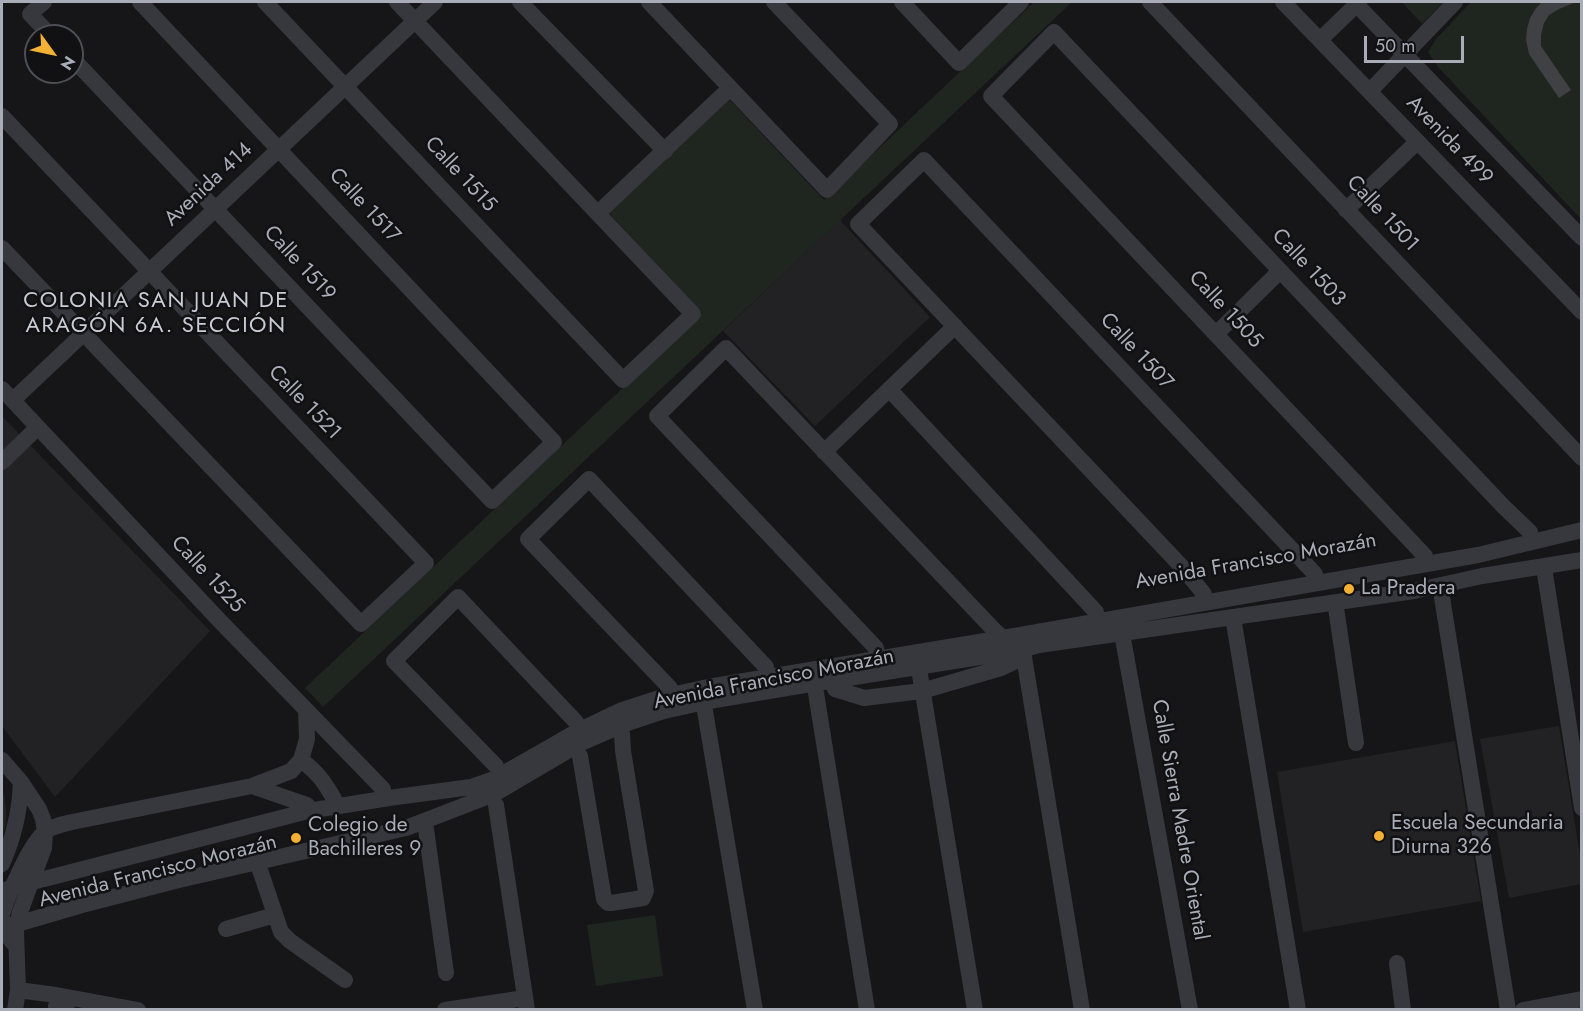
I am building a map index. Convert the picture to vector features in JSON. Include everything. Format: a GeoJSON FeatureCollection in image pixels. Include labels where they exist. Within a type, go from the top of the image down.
{"type":"FeatureCollection","features":[{"type":"Feature","properties":{"kind":"street"},"geometry":{"type":"LineString","coordinates":[[40,24],[30,14],[44,2]]}},
{"type":"Feature","properties":{"kind":"street","name":"Calle 1517"},"geometry":{"type":"LineString","coordinates":[[140,2],[554,442],[492,501]]}},
{"type":"Feature","properties":{"kind":"street","name":"Calle 1515"},"geometry":{"type":"LineString","coordinates":[[265,2],[623,380],[693,314],[598,213]]}},
{"type":"Feature","properties":{"kind":"street"},"geometry":{"type":"LineString","coordinates":[[397,2],[598,213],[730,88]]}},
{"type":"Feature","properties":{"kind":"street","name":"Avenida 414"},"geometry":{"type":"LineString","coordinates":[[7,394],[84,333],[435,2]]}},
{"type":"Feature","properties":{"kind":"street"},"geometry":{"type":"LineString","coordinates":[[520,2],[665,151]]}},
{"type":"Feature","properties":{"kind":"street"},"geometry":{"type":"LineString","coordinates":[[649,2],[826,190],[890,124],[774,2]]}},
{"type":"Feature","properties":{"kind":"street"},"geometry":{"type":"LineString","coordinates":[[902,2],[959,63],[1021,2]]}},
{"type":"Feature","properties":{"kind":"street","name":"Calle 1501"},"geometry":{"type":"LineString","coordinates":[[1150,2],[1581,458]]}},
{"type":"Feature","properties":{"kind":"street","name":"Avenida 499"},"geometry":{"type":"LineString","coordinates":[[1283,2],[1581,312]]}},
{"type":"Feature","properties":{"kind":"street"},"geometry":{"type":"LineString","coordinates":[[1321,39],[1356,2]]}},
{"type":"Feature","properties":{"kind":"street","name":"Avenida 499"},"geometry":{"type":"LineString","coordinates":[[1356,2],[1581,238]]}},
{"type":"Feature","properties":{"kind":"street"},"geometry":{"type":"LineString","coordinates":[[1370,91],[1455,2]]}},
{"type":"Feature","properties":{"kind":"street","name":"Calle 1503"},"geometry":{"type":"LineString","coordinates":[[991,96],[1054,32],[1530,532]]}},
{"type":"Feature","properties":{"kind":"street","name":"Calle 1519"},"geometry":{"type":"LineString","coordinates":[[84,71],[492,501]]}},
{"type":"Feature","properties":{"kind":"street","name":"Calle 1505"},"geometry":{"type":"LineString","coordinates":[[991,96],[1425,556]]}},
{"type":"Feature","properties":{"kind":"street","name":"Calle 1521"},"geometry":{"type":"LineString","coordinates":[[2,116],[426,563],[361,624],[84,333]]}},
{"type":"Feature","properties":{"kind":"street"},"geometry":{"type":"LineString","coordinates":[[1346,210],[1417,142]]}},
{"type":"Feature","properties":{"kind":"street","name":"Calle 1507"},"geometry":{"type":"LineString","coordinates":[[955,326],[858,224],[924,160],[1314,574]]}},
{"type":"Feature","properties":{"kind":"street"},"geometry":{"type":"LineString","coordinates":[[2,248],[84,333]]}},
{"type":"Feature","properties":{"kind":"street"},"geometry":{"type":"LineString","coordinates":[[1216,334],[1280,271]]}},
{"type":"Feature","properties":{"kind":"street"},"geometry":{"type":"LineString","coordinates":[[824,452],[955,326],[1184,568],[1204,594]]}},
{"type":"Feature","properties":{"kind":"street"},"geometry":{"type":"LineString","coordinates":[[876,648],[657,416],[726,348],[999,635],[1020,654],[1083,1010]]}},
{"type":"Feature","properties":{"kind":"street"},"geometry":{"type":"LineString","coordinates":[[889,389],[1096,612]]}},
{"type":"Feature","properties":{"kind":"street","name":"Calle 1525"},"geometry":{"type":"LineString","coordinates":[[7,394],[219,620],[383,789]]}},
{"type":"Feature","properties":{"kind":"street"},"geometry":{"type":"LineString","coordinates":[[2,462],[37,428]]}},
{"type":"Feature","properties":{"kind":"street"},"geometry":{"type":"LineString","coordinates":[[670,688],[528,539],[589,478],[766,667]]}},
{"type":"Feature","properties":{"kind":"street","name":"Avenida Francisco Morazán"},"geometry":{"type":"LineString","coordinates":[[17,881],[307,805],[383,789],[480,774],[576,722],[622,702],[670,688],[766,667],[876,648],[999,635],[1096,612],[1478,547],[1530,532],[1581,522]]}},
{"type":"Feature","properties":{"kind":"street"},"geometry":{"type":"LineString","coordinates":[[17,881],[308,811],[471,787],[494,779],[578,731],[622,710],[662,697],[999,635],[1483,554],[1581,530]]}},
{"type":"Feature","properties":{"kind":"street"},"geometry":{"type":"LineString","coordinates":[[9,932],[82,905],[424,822],[494,794],[579,744],[625,724],[664,711],[784,688],[1020,654],[1050,644],[1414,591],[1482,576],[1581,560]]}},
{"type":"Feature","properties":{"kind":"street","name":"Avenida Francisco Morazán"},"geometry":{"type":"LineString","coordinates":[[9,932],[426,829],[496,805],[622,734],[666,720],[705,711],[835,689],[921,683],[1020,654],[1336,608],[1581,568]]}},
{"type":"Feature","properties":{"kind":"street"},"geometry":{"type":"LineString","coordinates":[[1545,574],[1581,808]]}},
{"type":"Feature","properties":{"kind":"street"},"geometry":{"type":"LineString","coordinates":[[1441,591],[1508,1010]]}},
{"type":"Feature","properties":{"kind":"street"},"geometry":{"type":"LineString","coordinates":[[496,766],[394,661],[458,597],[576,722]]}},
{"type":"Feature","properties":{"kind":"street"},"geometry":{"type":"LineString","coordinates":[[1336,608],[1356,743]]}},
{"type":"Feature","properties":{"kind":"street"},"geometry":{"type":"LineString","coordinates":[[1234,623],[1298,1010]]}},
{"type":"Feature","properties":{"kind":"street","name":"Calle Sierra Madre Oriental"},"geometry":{"type":"LineString","coordinates":[[1124,639],[1190,1010]]}},
{"type":"Feature","properties":{"kind":"street"},"geometry":{"type":"LineString","coordinates":[[921,683],[975,1010]]}},
{"type":"Feature","properties":{"kind":"street"},"geometry":{"type":"LineString","coordinates":[[816,693],[867,1010]]}},
{"type":"Feature","properties":{"kind":"street"},"geometry":{"type":"LineString","coordinates":[[45,832],[65,824],[252,786],[291,771],[301,760],[307,739],[306,711]]}},
{"type":"Feature","properties":{"kind":"street"},"geometry":{"type":"LineString","coordinates":[[705,711],[755,1010]]}},
{"type":"Feature","properties":{"kind":"street"},"geometry":{"type":"LineString","coordinates":[[580,756],[603,897],[606,902],[611,903],[641,898],[645,896],[646,891],[622,734]]}},
{"type":"Feature","properties":{"kind":"street"},"geometry":{"type":"LineString","coordinates":[[2,760],[21,782],[39,809],[45,832],[44,848],[17,881],[2,914]]}},
{"type":"Feature","properties":{"kind":"street"},"geometry":{"type":"LineString","coordinates":[[301,760],[316,771],[334,799]]}},
{"type":"Feature","properties":{"kind":"street"},"geometry":{"type":"LineString","coordinates":[[2,864],[17,822],[21,782]]}},
{"type":"Feature","properties":{"kind":"street"},"geometry":{"type":"LineString","coordinates":[[252,786],[307,805]]}},
{"type":"Feature","properties":{"kind":"street"},"geometry":{"type":"LineString","coordinates":[[445,1010],[526,1004],[496,805]]}},
{"type":"Feature","properties":{"kind":"street"},"geometry":{"type":"LineString","coordinates":[[426,829],[446,973]]}},
{"type":"Feature","properties":{"kind":"street"},"geometry":{"type":"LineString","coordinates":[[260,870],[281,932],[345,981]]}},
{"type":"Feature","properties":{"kind":"street"},"geometry":{"type":"LineString","coordinates":[[15,1010],[18,990],[9,932],[17,881]]}},
{"type":"Feature","properties":{"kind":"street"},"geometry":{"type":"LineString","coordinates":[[226,929],[275,915]]}},
{"type":"Feature","properties":{"kind":"street"},"geometry":{"type":"LineString","coordinates":[[1396,963],[1403,1010]]}},
{"type":"Feature","properties":{"kind":"street"},"geometry":{"type":"LineString","coordinates":[[18,990],[59,1005],[138,1010]]}},
{"type":"Feature","properties":{"kind":"street"},"geometry":{"type":"LineString","coordinates":[[1523,1010],[1581,999]]}},
{"type":"Feature","properties":{"kind":"shaded area"},"geometry":{"type":"Polygon","coordinates":[[[1034,2],[1072,2],[323,707],[305,688],[702,313],[608,212],[729,99],[824,200],[1034,2]]]}},
{"type":"Feature","properties":{"kind":"shaded area"},"geometry":{"type":"Polygon","coordinates":[[[1402,2],[1443,2],[1422,24],[1402,2]]]}},
{"type":"Feature","properties":{"kind":"shaded area"},"geometry":{"type":"Polygon","coordinates":[[[1471,2],[1581,2],[1581,219],[1438,67],[1428,52],[1436,39],[1471,2]]]}},
{"type":"Feature","properties":{"kind":"shaded area"},"geometry":{"type":"Polygon","coordinates":[[[840,220],[930,317],[815,426],[723,331],[840,220]]]}},
{"type":"Feature","properties":{"kind":"shaded area"},"geometry":{"type":"Polygon","coordinates":[[[2,416],[210,631],[55,797],[2,726],[2,416]]]}},
{"type":"Feature","properties":{"kind":"shaded area"},"geometry":{"type":"Polygon","coordinates":[[[1559,726],[1581,861],[1581,884],[1509,898],[1480,739],[1559,726]]]}},
{"type":"Feature","properties":{"kind":"shaded area","name":"Escuela Secundaria Diurna 326"},"geometry":{"type":"Polygon","coordinates":[[[1455,741],[1481,901],[1303,932],[1277,772],[1455,741]]]}},
{"type":"Feature","properties":{"kind":"shaded area"},"geometry":{"type":"Polygon","coordinates":[[[2,786],[6,819],[2,838],[2,786]]]}},
{"type":"Feature","properties":{"kind":"shaded area"},"geometry":{"type":"Polygon","coordinates":[[[655,915],[663,976],[596,986],[587,925],[655,915]]]}},
{"type":"Feature","properties":{"kind":"building"},"geometry":{"type":"Polygon","coordinates":[[[1542,2],[1576,2],[1549,15],[1541,35],[1541,46],[1571,90],[1559,98],[1529,54],[1526,40],[1530,18],[1542,2]]]}},
{"type":"Feature","properties":{"kind":"place","name":"La Pradera"},"geometry":{"type":"Point","coordinates":[1349,589]}},
{"type":"Feature","properties":{"kind":"place","name":"Escuela Secundaria Diurna 326"},"geometry":{"type":"Point","coordinates":[1379,836]}},
{"type":"Feature","properties":{"kind":"place","name":"Colegio de Bachilleres 9"},"geometry":{"type":"Point","coordinates":[296,838]}},
{"type":"Feature","properties":{"kind":"district","name":"COLONIA SAN JUAN DE ARAGÓN 6A. SECCIÓN"},"geometry":{"type":"Point","coordinates":[156,314]}}]}
